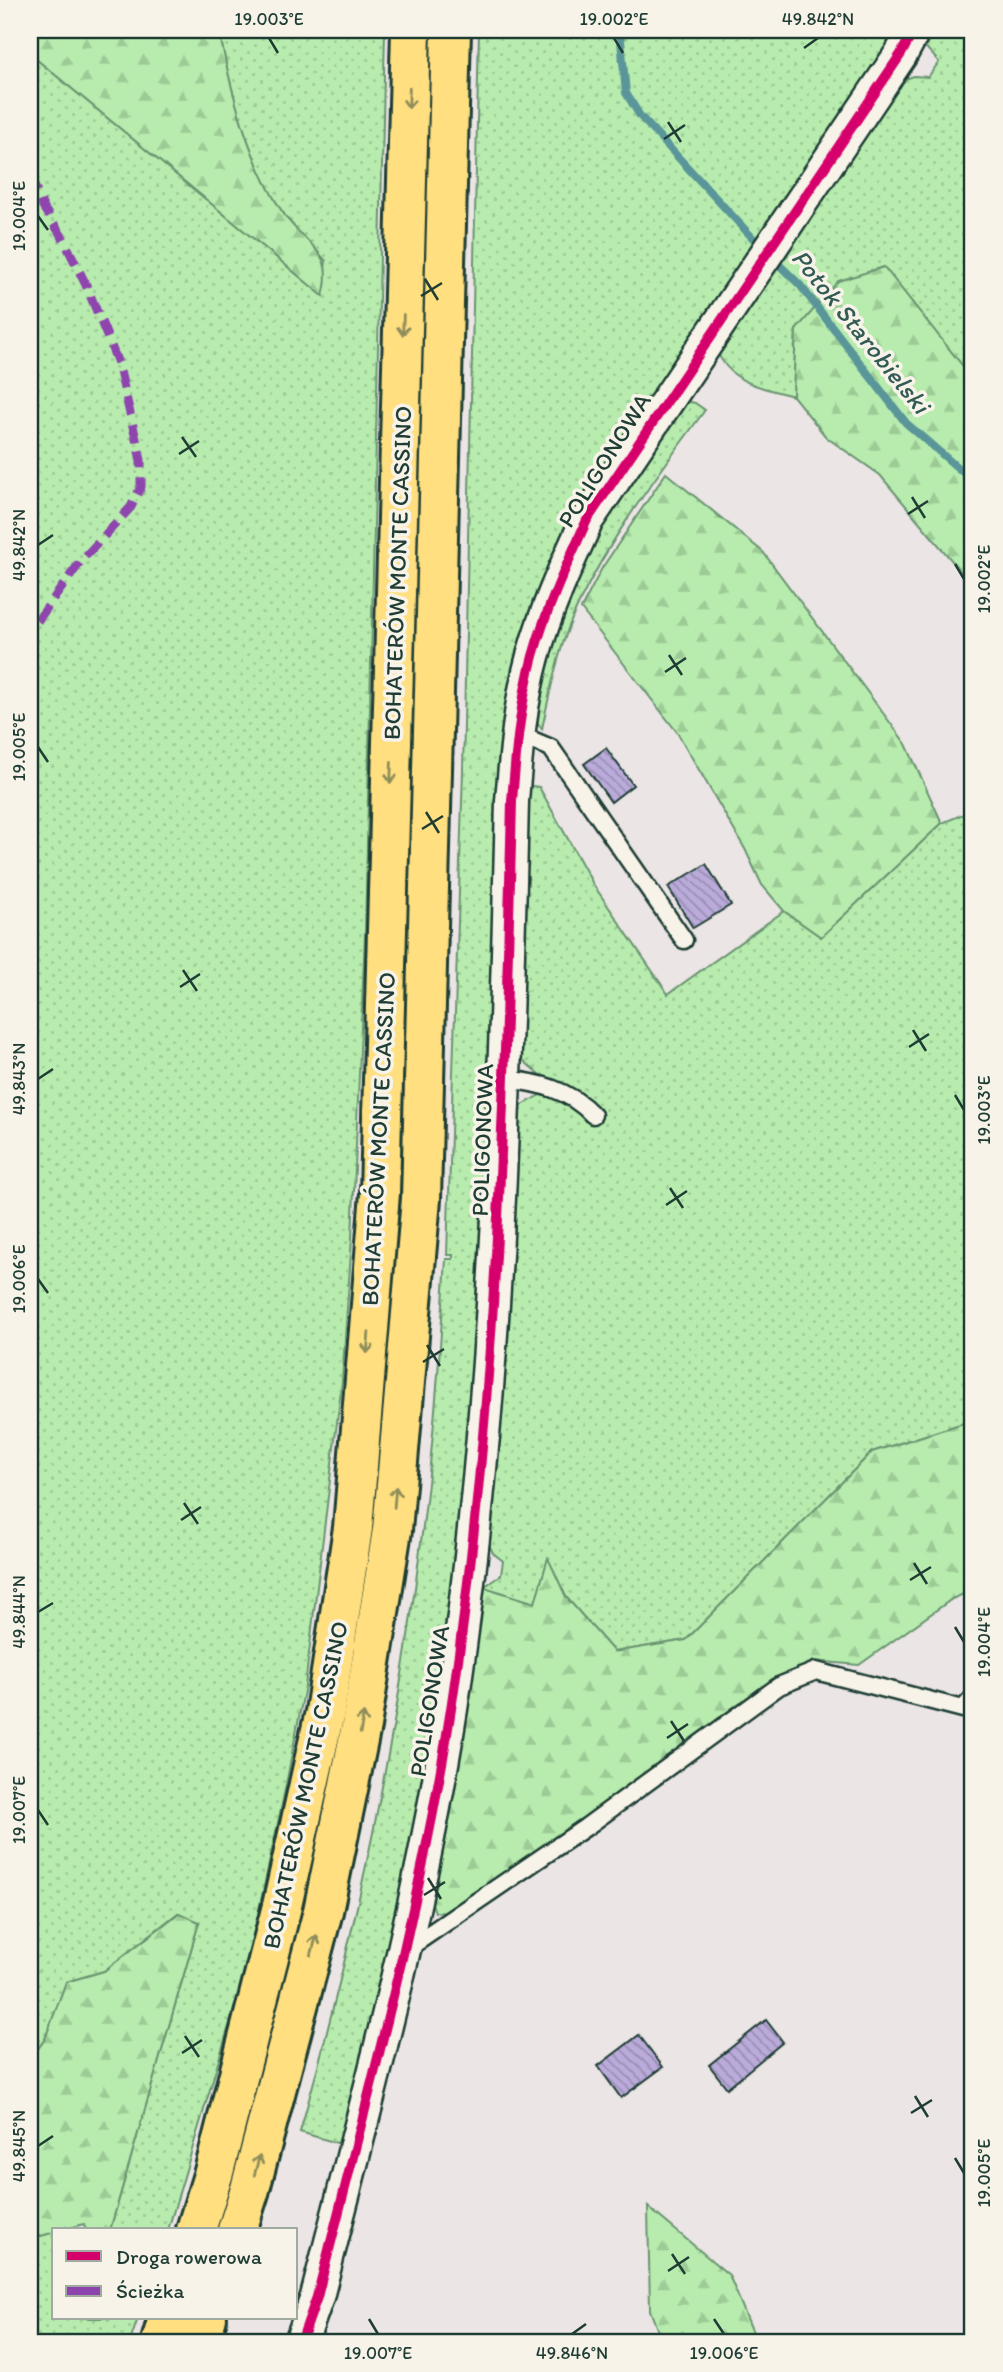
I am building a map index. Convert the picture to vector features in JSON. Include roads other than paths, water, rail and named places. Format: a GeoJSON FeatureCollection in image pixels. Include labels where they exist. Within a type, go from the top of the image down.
{"type":"FeatureCollection","features":[{"type":"Feature","properties":{"kind":"highway","name":"BOHATERÓW MONTE CASSINO"},"geometry":{"type":"LineString","coordinates":[[197,2228],[214,2172],[282,1906],[325,1712],[353,1528],[380,1194],[411,30]]}},
{"type":"Feature","properties":{"kind":"highway","name":"BOHATERÓW MONTE CASSINO"},"geometry":{"type":"LineString","coordinates":[[238,2228],[323,1911],[361,1726],[392,1530],[421,1199],[451,30]]}},
{"type":"Feature","properties":{"kind":"highway"},"geometry":{"type":"LineString","coordinates":[[161,2342],[167,2320]]}},
{"type":"Feature","properties":{"kind":"highway"},"geometry":{"type":"LineString","coordinates":[[199,2342],[206,2320]]}},
{"type":"Feature","properties":{"kind":"street","name":"POLIGONOWA"},"geometry":{"type":"LineString","coordinates":[[301,2342],[317,2297],[406,1950],[453,1694],[485,1441],[498,1271],[506,1079],[512,801],[518,734],[542,631],[555,591],[587,520],[914,30]]}},
{"type":"Feature","properties":{"kind":"lane"},"geometry":{"type":"LineString","coordinates":[[518,734],[551,748],[684,940]]}},
{"type":"Feature","properties":{"kind":"lane"},"geometry":{"type":"LineString","coordinates":[[506,1079],[556,1088],[593,1115]]}},
{"type":"Feature","properties":{"kind":"lane"},"geometry":{"type":"LineString","coordinates":[[406,1950],[597,1819],[779,1686],[796,1677],[816,1671],[963,1709],[973,1698]]}},
{"type":"Feature","properties":{"kind":"waterway","name":"Potok Starobielski"},"geometry":{"type":"LineString","coordinates":[[620,30],[626,93],[640,116],[762,248]]}},
{"type":"Feature","properties":{"kind":"waterway","name":"Potok Starobielski"},"geometry":{"type":"LineString","coordinates":[[771,257],[800,285],[906,423],[973,481]]}}]}
